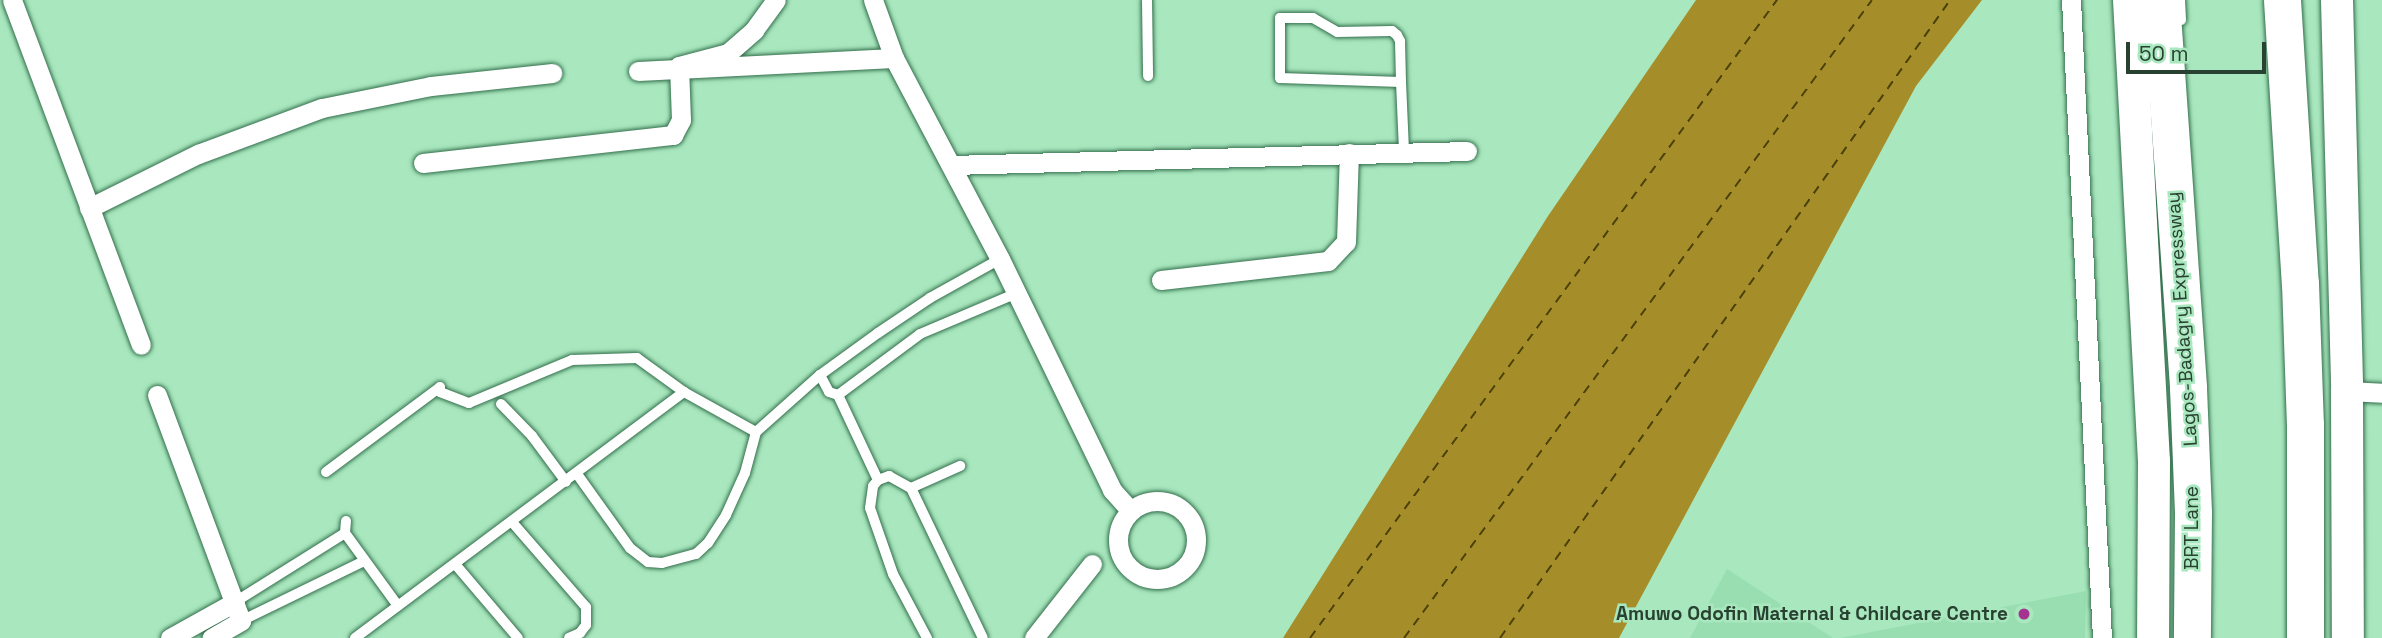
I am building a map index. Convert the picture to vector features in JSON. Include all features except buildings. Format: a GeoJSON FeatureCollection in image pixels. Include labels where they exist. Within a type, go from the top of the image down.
{"type":"FeatureCollection","features":[{"type":"Feature","properties":{"kind":"highway"},"geometry":{"type":"LineString","coordinates":[[2282,0],[2301,322],[2305,638]]}},
{"type":"Feature","properties":{"kind":"highway","name":"Lagos-Badagry Expressway"},"geometry":{"type":"LineString","coordinates":[[2171,15],[2193,512],[2192,638]]}},
{"type":"Feature","properties":{"kind":"main road","name":"Lagos-Badagry Expressway"},"geometry":{"type":"LineString","coordinates":[[2129,0],[2154,461],[2153,638]]}},
{"type":"Feature","properties":{"kind":"main road"},"geometry":{"type":"LineString","coordinates":[[2337,0],[2347,391],[2348,638]]}},
{"type":"Feature","properties":{"kind":"street"},"geometry":{"type":"LineString","coordinates":[[12,0],[141,345]]}},
{"type":"Feature","properties":{"kind":"street"},"geometry":{"type":"LineString","coordinates":[[680,66],[728,52],[754,30],[776,0]]}},
{"type":"Feature","properties":{"kind":"street"},"geometry":{"type":"LineString","coordinates":[[873,0],[894,58],[1000,259],[1112,490],[1130,510]]}},
{"type":"Feature","properties":{"kind":"street"},"geometry":{"type":"LineString","coordinates":[[2071,0],[2102,638]]}},
{"type":"Feature","properties":{"kind":"street"},"geometry":{"type":"LineString","coordinates":[[638,71],[680,66],[894,58]]}},
{"type":"Feature","properties":{"kind":"street"},"geometry":{"type":"LineString","coordinates":[[423,163],[673,135],[681,120],[680,66]]}},
{"type":"Feature","properties":{"kind":"street"},"geometry":{"type":"LineString","coordinates":[[89,208],[198,154],[322,108],[431,86],[552,73]]}},
{"type":"Feature","properties":{"kind":"street"},"geometry":{"type":"LineString","coordinates":[[951,165],[1467,151]]}},
{"type":"Feature","properties":{"kind":"street"},"geometry":{"type":"LineString","coordinates":[[1161,280],[1328,261],[1346,242],[1349,153]]}},
{"type":"Feature","properties":{"kind":"street"},"geometry":{"type":"LineString","coordinates":[[2347,391],[2382,393]]}},
{"type":"Feature","properties":{"kind":"street"},"geometry":{"type":"LineString","coordinates":[[157,395],[238,611]]}},
{"type":"Feature","properties":{"kind":"street"},"geometry":{"type":"LineString","coordinates":[[1159,499],[1187,512],[1198,542],[1185,570],[1155,581],[1127,568],[1117,538],[1130,510],[1159,499]]}},
{"type":"Feature","properties":{"kind":"street"},"geometry":{"type":"LineString","coordinates":[[1034,638],[1092,564]]}},
{"type":"Feature","properties":{"kind":"street"},"geometry":{"type":"LineString","coordinates":[[170,638],[238,611]]}},
{"type":"Feature","properties":{"kind":"street"},"geometry":{"type":"LineString","coordinates":[[211,638],[238,611]]}},
{"type":"Feature","properties":{"kind":"lane"},"geometry":{"type":"LineString","coordinates":[[1147,0],[1149,76]]}},
{"type":"Feature","properties":{"kind":"lane"},"geometry":{"type":"LineString","coordinates":[[2171,15],[2180,0]]}},
{"type":"Feature","properties":{"kind":"lane"},"geometry":{"type":"LineString","coordinates":[[1401,82],[1280,78],[1280,18],[1313,18],[1337,32],[1392,31],[1400,41],[1404,152]]}},
{"type":"Feature","properties":{"kind":"lane"},"geometry":{"type":"LineString","coordinates":[[577,474],[630,548],[648,562],[662,563],[696,554],[708,543],[726,516],[745,473],[756,432],[820,375],[930,298],[1000,259]]}},
{"type":"Feature","properties":{"kind":"lane"},"geometry":{"type":"LineString","coordinates":[[838,395],[920,334],[1017,293]]}},
{"type":"Feature","properties":{"kind":"lane"},"geometry":{"type":"LineString","coordinates":[[326,472],[440,387],[440,392],[469,403],[572,360],[637,358],[684,392],[756,432]]}},
{"type":"Feature","properties":{"kind":"lane"},"geometry":{"type":"LineString","coordinates":[[820,375],[830,392],[838,395],[878,480]]}},
{"type":"Feature","properties":{"kind":"lane"},"geometry":{"type":"LineString","coordinates":[[355,638],[684,392]]}},
{"type":"Feature","properties":{"kind":"lane"},"geometry":{"type":"LineString","coordinates":[[501,404],[532,436],[566,482]]}},
{"type":"Feature","properties":{"kind":"lane"},"geometry":{"type":"LineString","coordinates":[[911,488],[960,466]]}},
{"type":"Feature","properties":{"kind":"lane"},"geometry":{"type":"LineString","coordinates":[[927,638],[893,573],[870,508],[869,496],[878,480],[889,476],[911,488],[983,638]]}},
{"type":"Feature","properties":{"kind":"lane"},"geometry":{"type":"LineString","coordinates":[[346,521],[345,533],[398,606]]}},
{"type":"Feature","properties":{"kind":"lane"},"geometry":{"type":"LineString","coordinates":[[512,522],[586,607],[586,625],[580,633],[569,638]]}},
{"type":"Feature","properties":{"kind":"lane"},"geometry":{"type":"LineString","coordinates":[[238,611],[345,533]]}},
{"type":"Feature","properties":{"kind":"lane"},"geometry":{"type":"LineString","coordinates":[[238,611],[365,561]]}},
{"type":"Feature","properties":{"kind":"lane"},"geometry":{"type":"LineString","coordinates":[[455,564],[518,638]]}},
{"type":"Feature","properties":{"kind":"shaded area"},"geometry":{"type":"Polygon","coordinates":[[[1696,0],[1982,0],[1916,86],[1619,638],[1283,638],[1548,216],[1696,0]]]}},
{"type":"Feature","properties":{"kind":"shaded area","name":"Amuwo Odofin Maternal & Childcare Centre"},"geometry":{"type":"Polygon","coordinates":[[[1727,569],[1833,638],[1690,638],[1727,569]]]}},
{"type":"Feature","properties":{"kind":"shaded area","name":"Amuwo Odofin Maternal & Childcare Centre"},"geometry":{"type":"Polygon","coordinates":[[[2086,591],[2085,638],[1840,638],[2086,591]]]}},
{"type":"Feature","properties":{"kind":"ferry route"},"geometry":{"type":"LineString","coordinates":[[1310,638],[1777,0]]}},
{"type":"Feature","properties":{"kind":"ferry route"},"geometry":{"type":"LineString","coordinates":[[1404,638],[1872,0]]}},
{"type":"Feature","properties":{"kind":"ferry route"},"geometry":{"type":"LineString","coordinates":[[1500,638],[1950,0]]}},
{"type":"Feature","properties":{"kind":"place","name":"Amuwo Odofin Maternal & Childcare Centre"},"geometry":{"type":"Point","coordinates":[2024,614]}}]}
